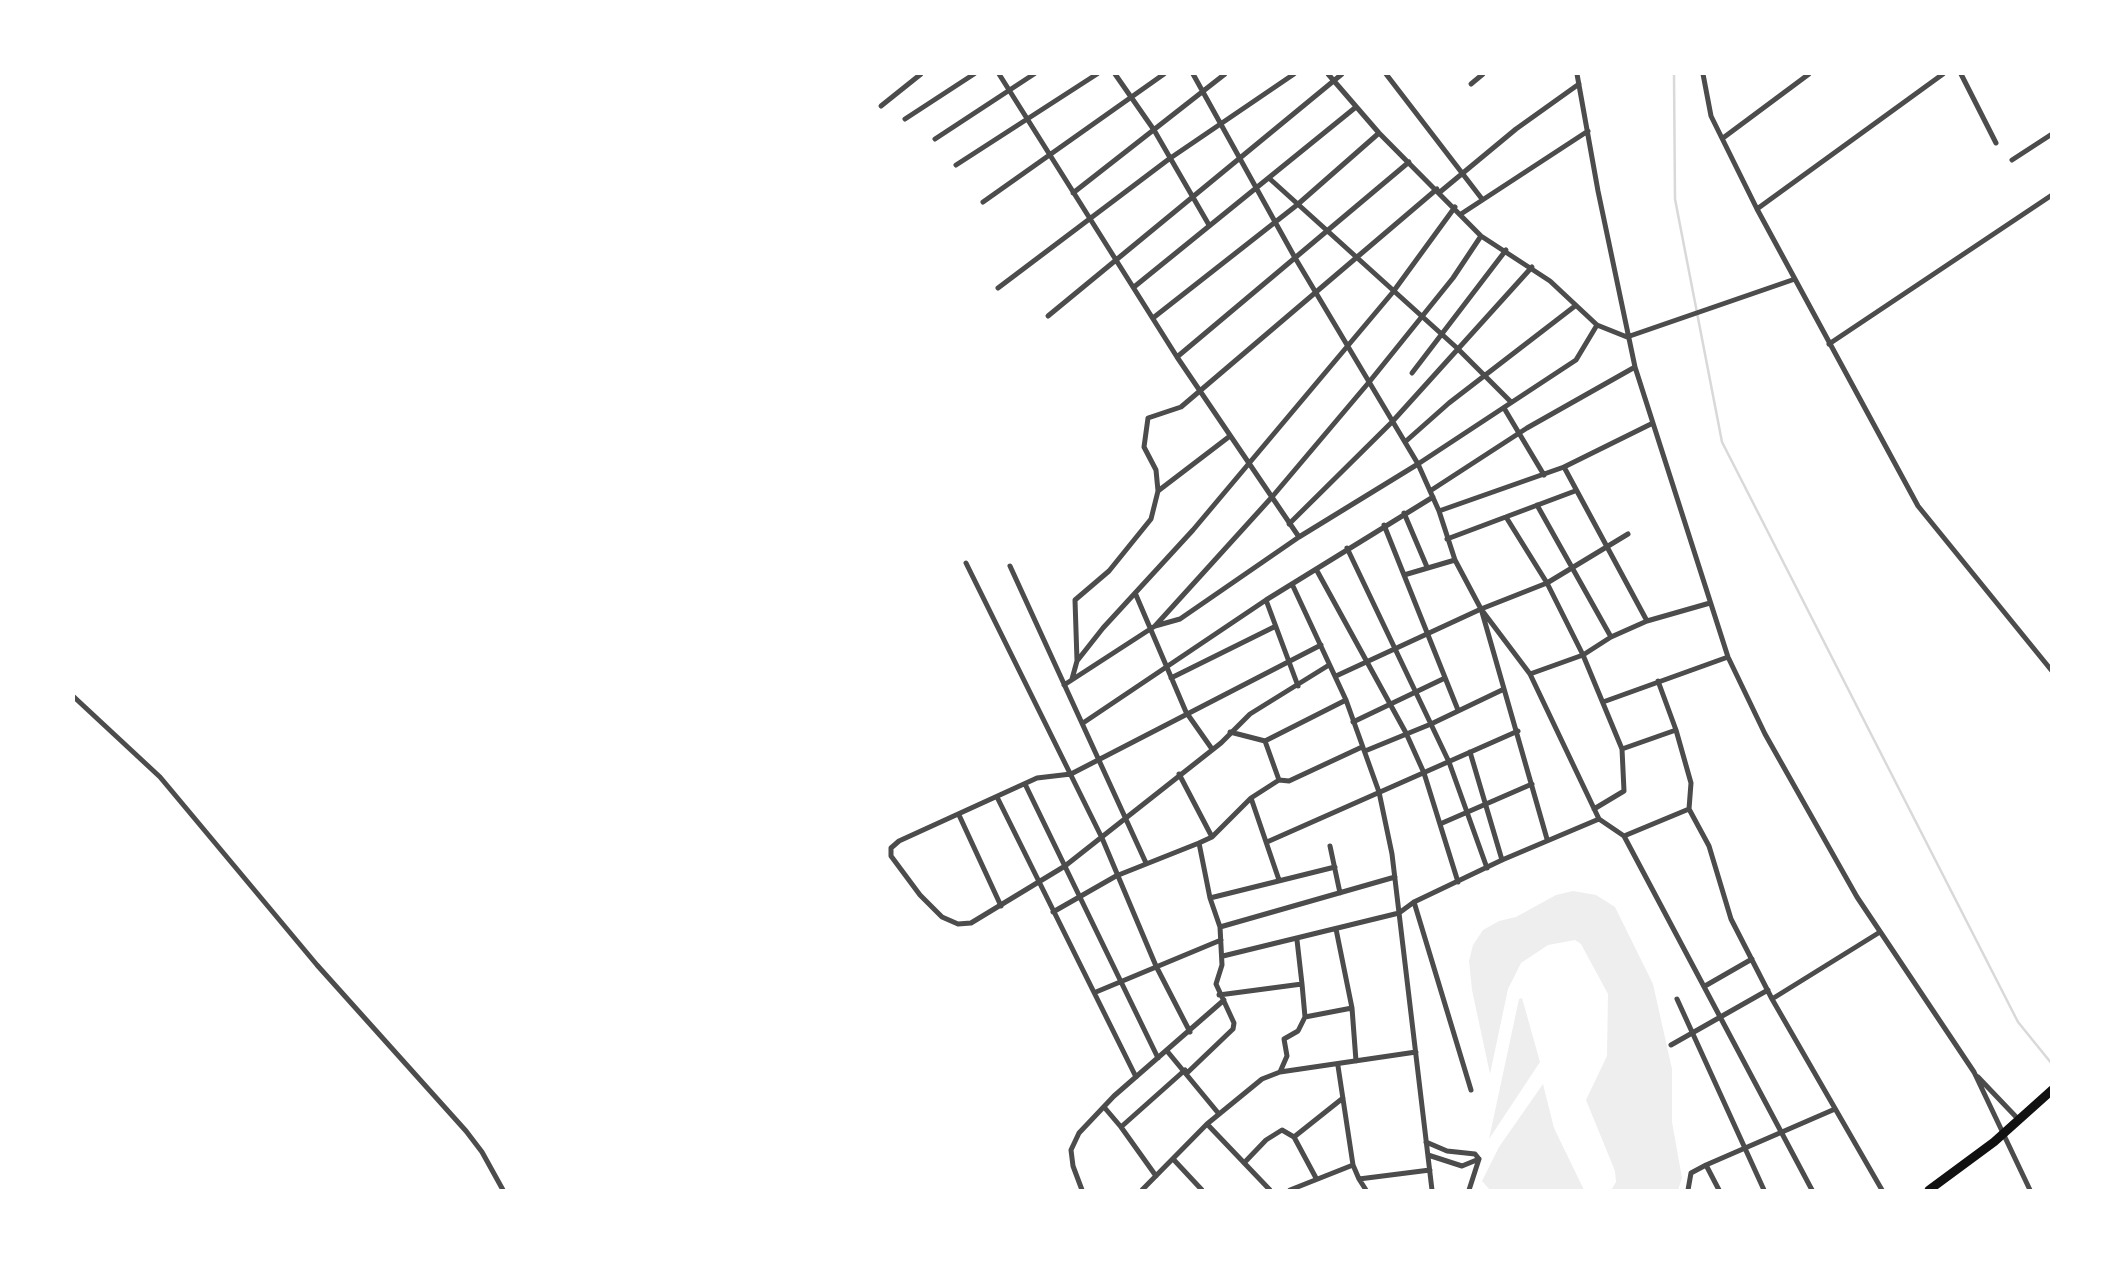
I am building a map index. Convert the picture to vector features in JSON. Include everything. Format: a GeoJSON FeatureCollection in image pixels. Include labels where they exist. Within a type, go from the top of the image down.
{"type":"FeatureCollection","features":[{"type":"Feature","properties":{"kind":"main road"},"geometry":{"type":"LineString","coordinates":[[1929,1191],[2004,1133],[2052,1090]]}},
{"type":"Feature","properties":{"kind":"street"},"geometry":{"type":"LineString","coordinates":[[881,106],[920,74]]}},
{"type":"Feature","properties":{"kind":"street"},"geometry":{"type":"LineString","coordinates":[[905,119],[974,74]]}},
{"type":"Feature","properties":{"kind":"street"},"geometry":{"type":"LineString","coordinates":[[999,74],[1177,357],[1299,537]]}},
{"type":"Feature","properties":{"kind":"street"},"geometry":{"type":"LineString","coordinates":[[935,139],[1034,74]]}},
{"type":"Feature","properties":{"kind":"street"},"geometry":{"type":"LineString","coordinates":[[956,165],[1097,74]]}},
{"type":"Feature","properties":{"kind":"street"},"geometry":{"type":"LineString","coordinates":[[1115,74],[1154,130],[1209,225]]}},
{"type":"Feature","properties":{"kind":"street"},"geometry":{"type":"LineString","coordinates":[[983,202],[1132,100],[1164,74]]}},
{"type":"Feature","properties":{"kind":"street"},"geometry":{"type":"LineString","coordinates":[[1194,74],[1294,256],[1418,464],[1439,511],[1455,560],[1481,609],[1530,674],[1599,819],[1624,836],[1723,1018],[1812,1191]]}},
{"type":"Feature","properties":{"kind":"street"},"geometry":{"type":"LineString","coordinates":[[1073,192],[1225,74]]}},
{"type":"Feature","properties":{"kind":"street"},"geometry":{"type":"LineString","coordinates":[[998,288],[1169,159],[1294,74]]}},
{"type":"Feature","properties":{"kind":"street"},"geometry":{"type":"LineString","coordinates":[[1328,74],[1379,133],[1455,207],[1480,236],[1532,267],[1597,326],[1627,337],[1795,279]]}},
{"type":"Feature","properties":{"kind":"street"},"geometry":{"type":"LineString","coordinates":[[1048,316],[1115,257],[1342,74]]}},
{"type":"Feature","properties":{"kind":"street"},"geometry":{"type":"LineString","coordinates":[[1386,74],[1482,199]]}},
{"type":"Feature","properties":{"kind":"street"},"geometry":{"type":"LineString","coordinates":[[1471,84],[1483,74]]}},
{"type":"Feature","properties":{"kind":"street"},"geometry":{"type":"LineString","coordinates":[[1577,74],[1627,337],[1728,657],[1765,734],[1880,932],[1973,1072],[2029,1191]]}},
{"type":"Feature","properties":{"kind":"street"},"geometry":{"type":"LineString","coordinates":[[1703,74],[1711,116],[1757,209],[1918,506],[2052,671]]}},
{"type":"Feature","properties":{"kind":"street"},"geometry":{"type":"LineString","coordinates":[[1723,138],[1809,74]]}},
{"type":"Feature","properties":{"kind":"street"},"geometry":{"type":"LineString","coordinates":[[1757,209],[1943,74]]}},
{"type":"Feature","properties":{"kind":"street"},"geometry":{"type":"LineString","coordinates":[[1961,74],[1996,143]]}},
{"type":"Feature","properties":{"kind":"street"},"geometry":{"type":"LineString","coordinates":[[1072,680],[1077,661],[1075,600],[1096,584],[1136,540],[1151,519],[1158,491],[1156,470],[1144,447],[1148,418],[1181,407],[1355,257],[1579,84]]}},
{"type":"Feature","properties":{"kind":"street"},"geometry":{"type":"LineString","coordinates":[[1134,288],[1356,107]]}},
{"type":"Feature","properties":{"kind":"street"},"geometry":{"type":"LineString","coordinates":[[1461,214],[1587,131]]}},
{"type":"Feature","properties":{"kind":"street"},"geometry":{"type":"LineString","coordinates":[[1153,318],[1297,205],[1379,133]]}},
{"type":"Feature","properties":{"kind":"street"},"geometry":{"type":"LineString","coordinates":[[2012,160],[2052,134]]}},
{"type":"Feature","properties":{"kind":"street"},"geometry":{"type":"LineString","coordinates":[[1177,357],[1409,162]]}},
{"type":"Feature","properties":{"kind":"street"},"geometry":{"type":"LineString","coordinates":[[1270,179],[1457,348],[1511,402]]}},
{"type":"Feature","properties":{"kind":"street"},"geometry":{"type":"LineString","coordinates":[[1829,344],[2052,195]]}},
{"type":"Feature","properties":{"kind":"street"},"geometry":{"type":"LineString","coordinates":[[1077,661],[1393,292],[1455,207]]}},
{"type":"Feature","properties":{"kind":"street"},"geometry":{"type":"LineString","coordinates":[[1155,626],[1272,497],[1370,381],[1453,278],[1480,236]]}},
{"type":"Feature","properties":{"kind":"street"},"geometry":{"type":"LineString","coordinates":[[1412,373],[1506,250]]}},
{"type":"Feature","properties":{"kind":"street"},"geometry":{"type":"LineString","coordinates":[[1289,524],[1392,422],[1532,267]]}},
{"type":"Feature","properties":{"kind":"street"},"geometry":{"type":"LineString","coordinates":[[1405,442],[1575,306]]}},
{"type":"Feature","properties":{"kind":"street"},"geometry":{"type":"LineString","coordinates":[[1063,685],[1155,626],[1180,619],[1299,537],[1418,464],[1576,360],[1597,326]]}},
{"type":"Feature","properties":{"kind":"street"},"geometry":{"type":"LineString","coordinates":[[1083,723],[1266,600],[1404,513],[1519,433],[1635,367]]}},
{"type":"Feature","properties":{"kind":"street"},"geometry":{"type":"LineString","coordinates":[[1504,408],[1544,475]]}},
{"type":"Feature","properties":{"kind":"street"},"geometry":{"type":"LineString","coordinates":[[1439,511],[1564,467],[1653,423]]}},
{"type":"Feature","properties":{"kind":"street"},"geometry":{"type":"LineString","coordinates":[[1158,491],[1230,436]]}},
{"type":"Feature","properties":{"kind":"street"},"geometry":{"type":"LineString","coordinates":[[1564,467],[1574,491],[1647,621]]}},
{"type":"Feature","properties":{"kind":"street"},"geometry":{"type":"LineString","coordinates":[[1447,539],[1574,491]]}},
{"type":"Feature","properties":{"kind":"street"},"geometry":{"type":"LineString","coordinates":[[1537,505],[1611,637]]}},
{"type":"Feature","properties":{"kind":"street"},"geometry":{"type":"LineString","coordinates":[[1404,513],[1427,567]]}},
{"type":"Feature","properties":{"kind":"street"},"geometry":{"type":"LineString","coordinates":[[1506,517],[1546,583],[1583,655],[1622,749],[1624,791],[1594,809]]}},
{"type":"Feature","properties":{"kind":"street"},"geometry":{"type":"LineString","coordinates":[[1384,525],[1458,710]]}},
{"type":"Feature","properties":{"kind":"street"},"geometry":{"type":"LineString","coordinates":[[1336,676],[1481,609],[1546,583],[1628,534]]}},
{"type":"Feature","properties":{"kind":"street"},"geometry":{"type":"LineString","coordinates":[[1347,548],[1413,692],[1449,762],[1487,867]]}},
{"type":"Feature","properties":{"kind":"street"},"geometry":{"type":"LineString","coordinates":[[1404,575],[1455,560]]}},
{"type":"Feature","properties":{"kind":"street"},"geometry":{"type":"LineString","coordinates":[[966,563],[1102,838],[1156,965],[1190,1032]]}},
{"type":"Feature","properties":{"kind":"street"},"geometry":{"type":"LineString","coordinates":[[1010,566],[1063,685],[1127,816],[1146,863]]}},
{"type":"Feature","properties":{"kind":"street"},"geometry":{"type":"LineString","coordinates":[[1315,569],[1406,733],[1424,773],[1458,882]]}},
{"type":"Feature","properties":{"kind":"street"},"geometry":{"type":"LineString","coordinates":[[1292,584],[1336,676],[1379,792],[1395,877],[1432,1191]]}},
{"type":"Feature","properties":{"kind":"street"},"geometry":{"type":"LineString","coordinates":[[1136,595],[1148,630],[1186,712],[1212,749]]}},
{"type":"Feature","properties":{"kind":"street"},"geometry":{"type":"LineString","coordinates":[[1266,600],[1298,686]]}},
{"type":"Feature","properties":{"kind":"street"},"geometry":{"type":"LineString","coordinates":[[1530,674],[1583,655],[1611,637],[1647,621],[1710,603]]}},
{"type":"Feature","properties":{"kind":"street"},"geometry":{"type":"LineString","coordinates":[[1481,609],[1502,690],[1518,731],[1547,839]]}},
{"type":"Feature","properties":{"kind":"street"},"geometry":{"type":"LineString","coordinates":[[1171,678],[1275,627]]}},
{"type":"Feature","properties":{"kind":"street"},"geometry":{"type":"LineString","coordinates":[[1321,645],[1186,712],[1071,774],[1048,775],[1025,784],[895,844],[891,856],[920,895],[943,917],[953,923],[971,923],[1065,866],[1212,749],[1250,714],[1329,666]]}},
{"type":"Feature","properties":{"kind":"street"},"geometry":{"type":"LineString","coordinates":[[1603,702],[1728,657]]}},
{"type":"Feature","properties":{"kind":"street"},"geometry":{"type":"LineString","coordinates":[[1353,722],[1445,678]]}},
{"type":"Feature","properties":{"kind":"street"},"geometry":{"type":"LineString","coordinates":[[1658,681],[1691,783],[1689,808],[1701,828],[1731,919],[1772,999],[1882,1191]]}},
{"type":"Feature","properties":{"kind":"street"},"geometry":{"type":"LineString","coordinates":[[1053,912],[1116,876],[1212,837],[1251,798],[1279,780],[1289,781],[1431,724],[1502,690]]}},
{"type":"Feature","properties":{"kind":"street"},"geometry":{"type":"LineString","coordinates":[[74,697],[160,777],[317,965],[466,1131],[482,1152],[503,1191]]}},
{"type":"Feature","properties":{"kind":"street"},"geometry":{"type":"LineString","coordinates":[[1230,732],[1265,741],[1346,701]]}},
{"type":"Feature","properties":{"kind":"street"},"geometry":{"type":"LineString","coordinates":[[1622,749],[1676,730]]}},
{"type":"Feature","properties":{"kind":"street"},"geometry":{"type":"LineString","coordinates":[[1267,842],[1518,731]]}},
{"type":"Feature","properties":{"kind":"street"},"geometry":{"type":"LineString","coordinates":[[1265,741],[1279,780]]}},
{"type":"Feature","properties":{"kind":"street"},"geometry":{"type":"LineString","coordinates":[[1470,752],[1502,860]]}},
{"type":"Feature","properties":{"kind":"street"},"geometry":{"type":"LineString","coordinates":[[1179,774],[1212,837]]}},
{"type":"Feature","properties":{"kind":"street"},"geometry":{"type":"LineString","coordinates":[[1025,784],[1158,1058]]}},
{"type":"Feature","properties":{"kind":"street"},"geometry":{"type":"LineString","coordinates":[[1440,824],[1532,784]]}},
{"type":"Feature","properties":{"kind":"street"},"geometry":{"type":"LineString","coordinates":[[997,797],[1136,1077]]}},
{"type":"Feature","properties":{"kind":"street"},"geometry":{"type":"LineString","coordinates":[[1251,798],[1279,880]]}},
{"type":"Feature","properties":{"kind":"street"},"geometry":{"type":"LineString","coordinates":[[1624,836],[1689,808]]}},
{"type":"Feature","properties":{"kind":"street"},"geometry":{"type":"LineString","coordinates":[[959,815],[1001,906]]}},
{"type":"Feature","properties":{"kind":"street"},"geometry":{"type":"LineString","coordinates":[[1223,956],[1399,913],[1414,902],[1487,867],[1547,839],[1599,819]]}},
{"type":"Feature","properties":{"kind":"street"},"geometry":{"type":"LineString","coordinates":[[1121,1127],[1233,1029],[1232,1016],[1222,997],[1216,976],[1223,956],[1220,927],[1210,898],[1199,843]]}},
{"type":"Feature","properties":{"kind":"street"},"geometry":{"type":"LineString","coordinates":[[1330,846],[1340,893]]}},
{"type":"Feature","properties":{"kind":"street"},"geometry":{"type":"LineString","coordinates":[[1210,898],[1335,867]]}},
{"type":"Feature","properties":{"kind":"street"},"geometry":{"type":"LineString","coordinates":[[1220,927],[1395,877]]}},
{"type":"Feature","properties":{"kind":"street"},"geometry":{"type":"LineString","coordinates":[[1414,902],[1471,1090]]}},
{"type":"Feature","properties":{"kind":"street"},"geometry":{"type":"LineString","coordinates":[[1336,929],[1352,1008],[1356,1062]]}},
{"type":"Feature","properties":{"kind":"street"},"geometry":{"type":"LineString","coordinates":[[1772,999],[1880,932]]}},
{"type":"Feature","properties":{"kind":"street"},"geometry":{"type":"LineString","coordinates":[[1096,992],[1221,940]]}},
{"type":"Feature","properties":{"kind":"street"},"geometry":{"type":"LineString","coordinates":[[1280,1072],[1287,1056],[1284,1039],[1298,1031],[1305,1017],[1297,940]]}},
{"type":"Feature","properties":{"kind":"street"},"geometry":{"type":"LineString","coordinates":[[1705,986],[1752,959]]}},
{"type":"Feature","properties":{"kind":"street"},"geometry":{"type":"LineString","coordinates":[[1082,1191],[1073,1166],[1071,1150],[1079,1133],[1104,1107],[1190,1032],[1222,997],[1302,984]]}},
{"type":"Feature","properties":{"kind":"street"},"geometry":{"type":"LineString","coordinates":[[1671,1045],[1723,1018],[1768,990]]}},
{"type":"Feature","properties":{"kind":"street"},"geometry":{"type":"LineString","coordinates":[[1677,999],[1764,1191]]}},
{"type":"Feature","properties":{"kind":"street"},"geometry":{"type":"LineString","coordinates":[[1305,1017],[1352,1008]]}},
{"type":"Feature","properties":{"kind":"street"},"geometry":{"type":"LineString","coordinates":[[1167,1051],[1219,1114]]}},
{"type":"Feature","properties":{"kind":"street"},"geometry":{"type":"LineString","coordinates":[[1142,1191],[1207,1124],[1262,1079],[1280,1072],[1338,1066],[1416,1052]]}},
{"type":"Feature","properties":{"kind":"street"},"geometry":{"type":"LineString","coordinates":[[1338,1066],[1353,1165],[1367,1191]]}},
{"type":"Feature","properties":{"kind":"street"},"geometry":{"type":"LineString","coordinates":[[1973,1072],[2019,1120]]}},
{"type":"Feature","properties":{"kind":"street"},"geometry":{"type":"LineString","coordinates":[[1294,1137],[1343,1098]]}},
{"type":"Feature","properties":{"kind":"street"},"geometry":{"type":"LineString","coordinates":[[1104,1107],[1156,1176]]}},
{"type":"Feature","properties":{"kind":"street"},"geometry":{"type":"LineString","coordinates":[[1688,1191],[1691,1173],[1835,1109]]}},
{"type":"Feature","properties":{"kind":"street"},"geometry":{"type":"LineString","coordinates":[[1207,1124],[1270,1191]]}},
{"type":"Feature","properties":{"kind":"street"},"geometry":{"type":"LineString","coordinates":[[1244,1163],[1278,1130],[1290,1132],[1316,1178]]}},
{"type":"Feature","properties":{"kind":"street"},"geometry":{"type":"LineString","coordinates":[[1426,1142],[1447,1151],[1475,1154],[1479,1159]]}},
{"type":"Feature","properties":{"kind":"street"},"geometry":{"type":"LineString","coordinates":[[1428,1155],[1462,1166],[1479,1159]]}},
{"type":"Feature","properties":{"kind":"street"},"geometry":{"type":"LineString","coordinates":[[1469,1191],[1479,1159]]}},
{"type":"Feature","properties":{"kind":"street"},"geometry":{"type":"LineString","coordinates":[[1174,1160],[1202,1191]]}},
{"type":"Feature","properties":{"kind":"street"},"geometry":{"type":"LineString","coordinates":[[1290,1191],[1353,1165]]}},
{"type":"Feature","properties":{"kind":"street"},"geometry":{"type":"LineString","coordinates":[[1706,1165],[1719,1191]]}},
{"type":"Feature","properties":{"kind":"street"},"geometry":{"type":"LineString","coordinates":[[1359,1179],[1430,1170]]}},
{"type":"Feature","properties":{"kind":"shaded area"},"geometry":{"type":"Polygon","coordinates":[[[1573,891],[1596,895],[1615,907],[1653,984],[1672,1069],[1672,1122],[1682,1178],[1678,1190],[1611,1190],[1616,1182],[1615,1171],[1586,1100],[1607,1056],[1608,994],[1581,944],[1575,940],[1548,945],[1521,963],[1508,989],[1490,1074],[1472,990],[1469,961],[1473,945],[1483,930],[1499,921],[1516,917],[1556,895],[1573,891]]]}},
{"type":"Feature","properties":{"kind":"shaded area"},"geometry":{"type":"Polygon","coordinates":[[[1522,998],[1540,1062],[1489,1139],[1519,999],[1522,998]]]}},
{"type":"Feature","properties":{"kind":"shaded area"},"geometry":{"type":"Polygon","coordinates":[[[1543,1084],[1554,1128],[1584,1190],[1490,1190],[1482,1181],[1499,1147],[1543,1084]]]}},
{"type":"Feature","properties":{"kind":"waterway"},"geometry":{"type":"LineString","coordinates":[[1674,74],[1675,199],[1722,442],[2018,1022],[2052,1064]]}}]}
